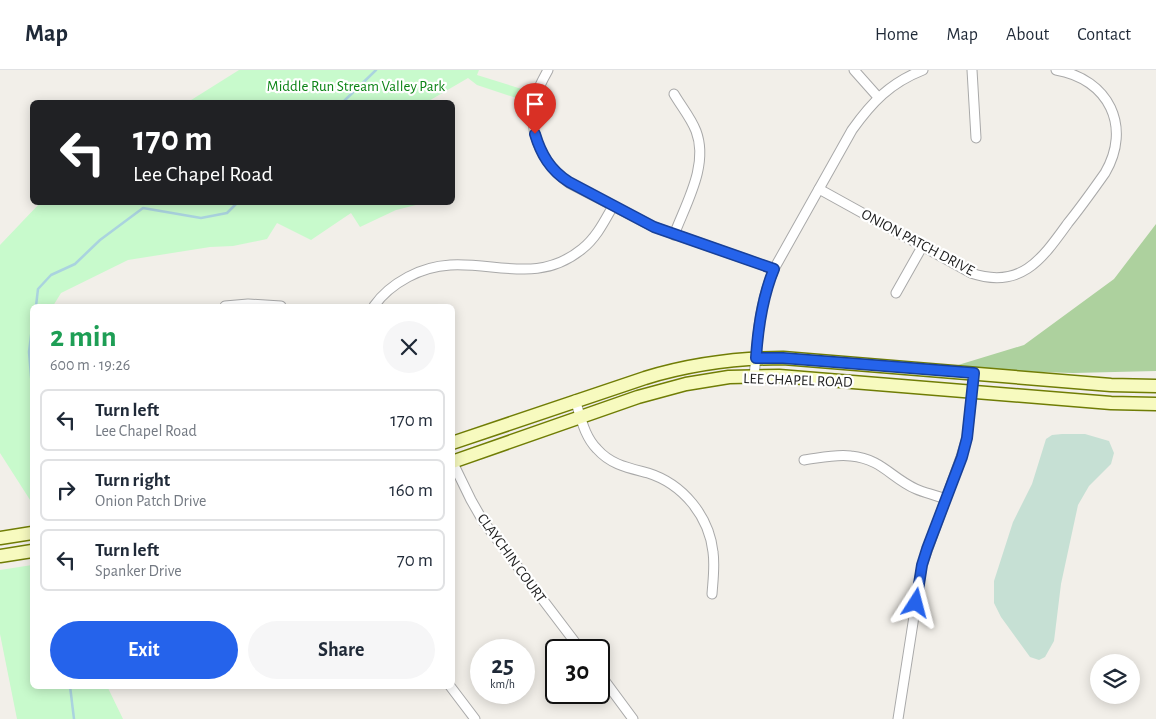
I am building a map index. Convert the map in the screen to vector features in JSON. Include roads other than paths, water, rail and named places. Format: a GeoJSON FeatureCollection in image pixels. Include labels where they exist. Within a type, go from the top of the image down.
{"type":"FeatureCollection","features":[{"type":"Feature","properties":{"kind":"main road","name":"LEE CHAPEL ROAD"},"geometry":{"type":"LineString","coordinates":[[455,442],[575,400],[676,369],[721,361],[756,358],[792,359],[1110,385],[1156,386]]}},
{"type":"Feature","properties":{"kind":"main road","name":"LEE CHAPEL ROAD"},"geometry":{"type":"LineString","coordinates":[[455,461],[638,397],[686,384],[729,377],[779,376],[1111,403],[1156,404]]}},
{"type":"Feature","properties":{"kind":"main road"},"geometry":{"type":"LineString","coordinates":[[0,538],[30,533]]}},
{"type":"Feature","properties":{"kind":"main road"},"geometry":{"type":"LineString","coordinates":[[0,556],[30,551]]}},
{"type":"Feature","properties":{"kind":"street"},"geometry":{"type":"LineString","coordinates":[[548,70],[535,98],[533,113],[535,134],[540,151],[562,178],[654,227],[774,269]]}},
{"type":"Feature","properties":{"kind":"street"},"geometry":{"type":"LineString","coordinates":[[854,70],[878,97]]}},
{"type":"Feature","properties":{"kind":"street"},"geometry":{"type":"LineString","coordinates":[[754,377],[760,312],[774,269],[852,130],[878,97],[903,80],[923,70]]}},
{"type":"Feature","properties":{"kind":"street"},"geometry":{"type":"LineString","coordinates":[[972,70],[976,138]]}},
{"type":"Feature","properties":{"kind":"street","name":"ONION PATCH DRIVE"},"geometry":{"type":"LineString","coordinates":[[819,189],[922,247],[971,272],[986,277],[1005,277],[1029,269],[1039,261],[1056,240],[1105,173],[1115,154],[1117,139],[1113,114],[1108,102],[1098,89],[1079,76],[1071,72],[1056,70]]}},
{"type":"Feature","properties":{"kind":"street"},"geometry":{"type":"LineString","coordinates":[[674,94],[695,129],[700,153],[697,174],[674,235]]}},
{"type":"Feature","properties":{"kind":"street"},"geometry":{"type":"LineString","coordinates":[[376,304],[399,282],[415,273],[434,266],[460,263],[526,270],[554,266],[567,260],[588,244],[614,206]]}},
{"type":"Feature","properties":{"kind":"street"},"geometry":{"type":"LineString","coordinates":[[896,293],[922,247]]}},
{"type":"Feature","properties":{"kind":"street"},"geometry":{"type":"LineString","coordinates":[[898,719],[922,565],[945,498],[962,457],[967,438],[974,373]]}},
{"type":"Feature","properties":{"kind":"street"},"geometry":{"type":"LineString","coordinates":[[575,400],[590,440],[604,456],[620,466],[656,476],[671,484],[692,502],[704,521],[712,543],[714,561],[712,594]]}},
{"type":"Feature","properties":{"kind":"street"},"geometry":{"type":"LineString","coordinates":[[804,460],[840,456],[865,459],[884,468],[916,489],[945,498]]}},
{"type":"Feature","properties":{"kind":"street","name":"CLAYCHIN COURT"},"geometry":{"type":"LineString","coordinates":[[455,466],[483,521],[573,639]]}},
{"type":"Feature","properties":{"kind":"street"},"geometry":{"type":"LineString","coordinates":[[452,689],[475,719]]}},
{"type":"Feature","properties":{"kind":"street"},"geometry":{"type":"LineString","coordinates":[[610,689],[633,719]]}},
{"type":"Feature","properties":{"kind":"waterway"},"geometry":{"type":"LineString","coordinates":[[345,100],[376,70]]}},
{"type":"Feature","properties":{"kind":"waterway"},"geometry":{"type":"LineString","coordinates":[[36,304],[38,289],[51,275],[75,264],[100,240],[143,208],[201,218],[227,213],[235,205]]}},
{"type":"Feature","properties":{"kind":"waterway"},"geometry":{"type":"LineString","coordinates":[[30,344],[30,364]]}},
{"type":"Feature","properties":{"kind":"waterway"},"geometry":{"type":"LineString","coordinates":[[70,689],[74,719]]}},
{"type":"Feature","properties":{"kind":"park label","name":"Middle Run Stream Valley Park"},"geometry":{"type":"Point","coordinates":[356,86]}}]}
